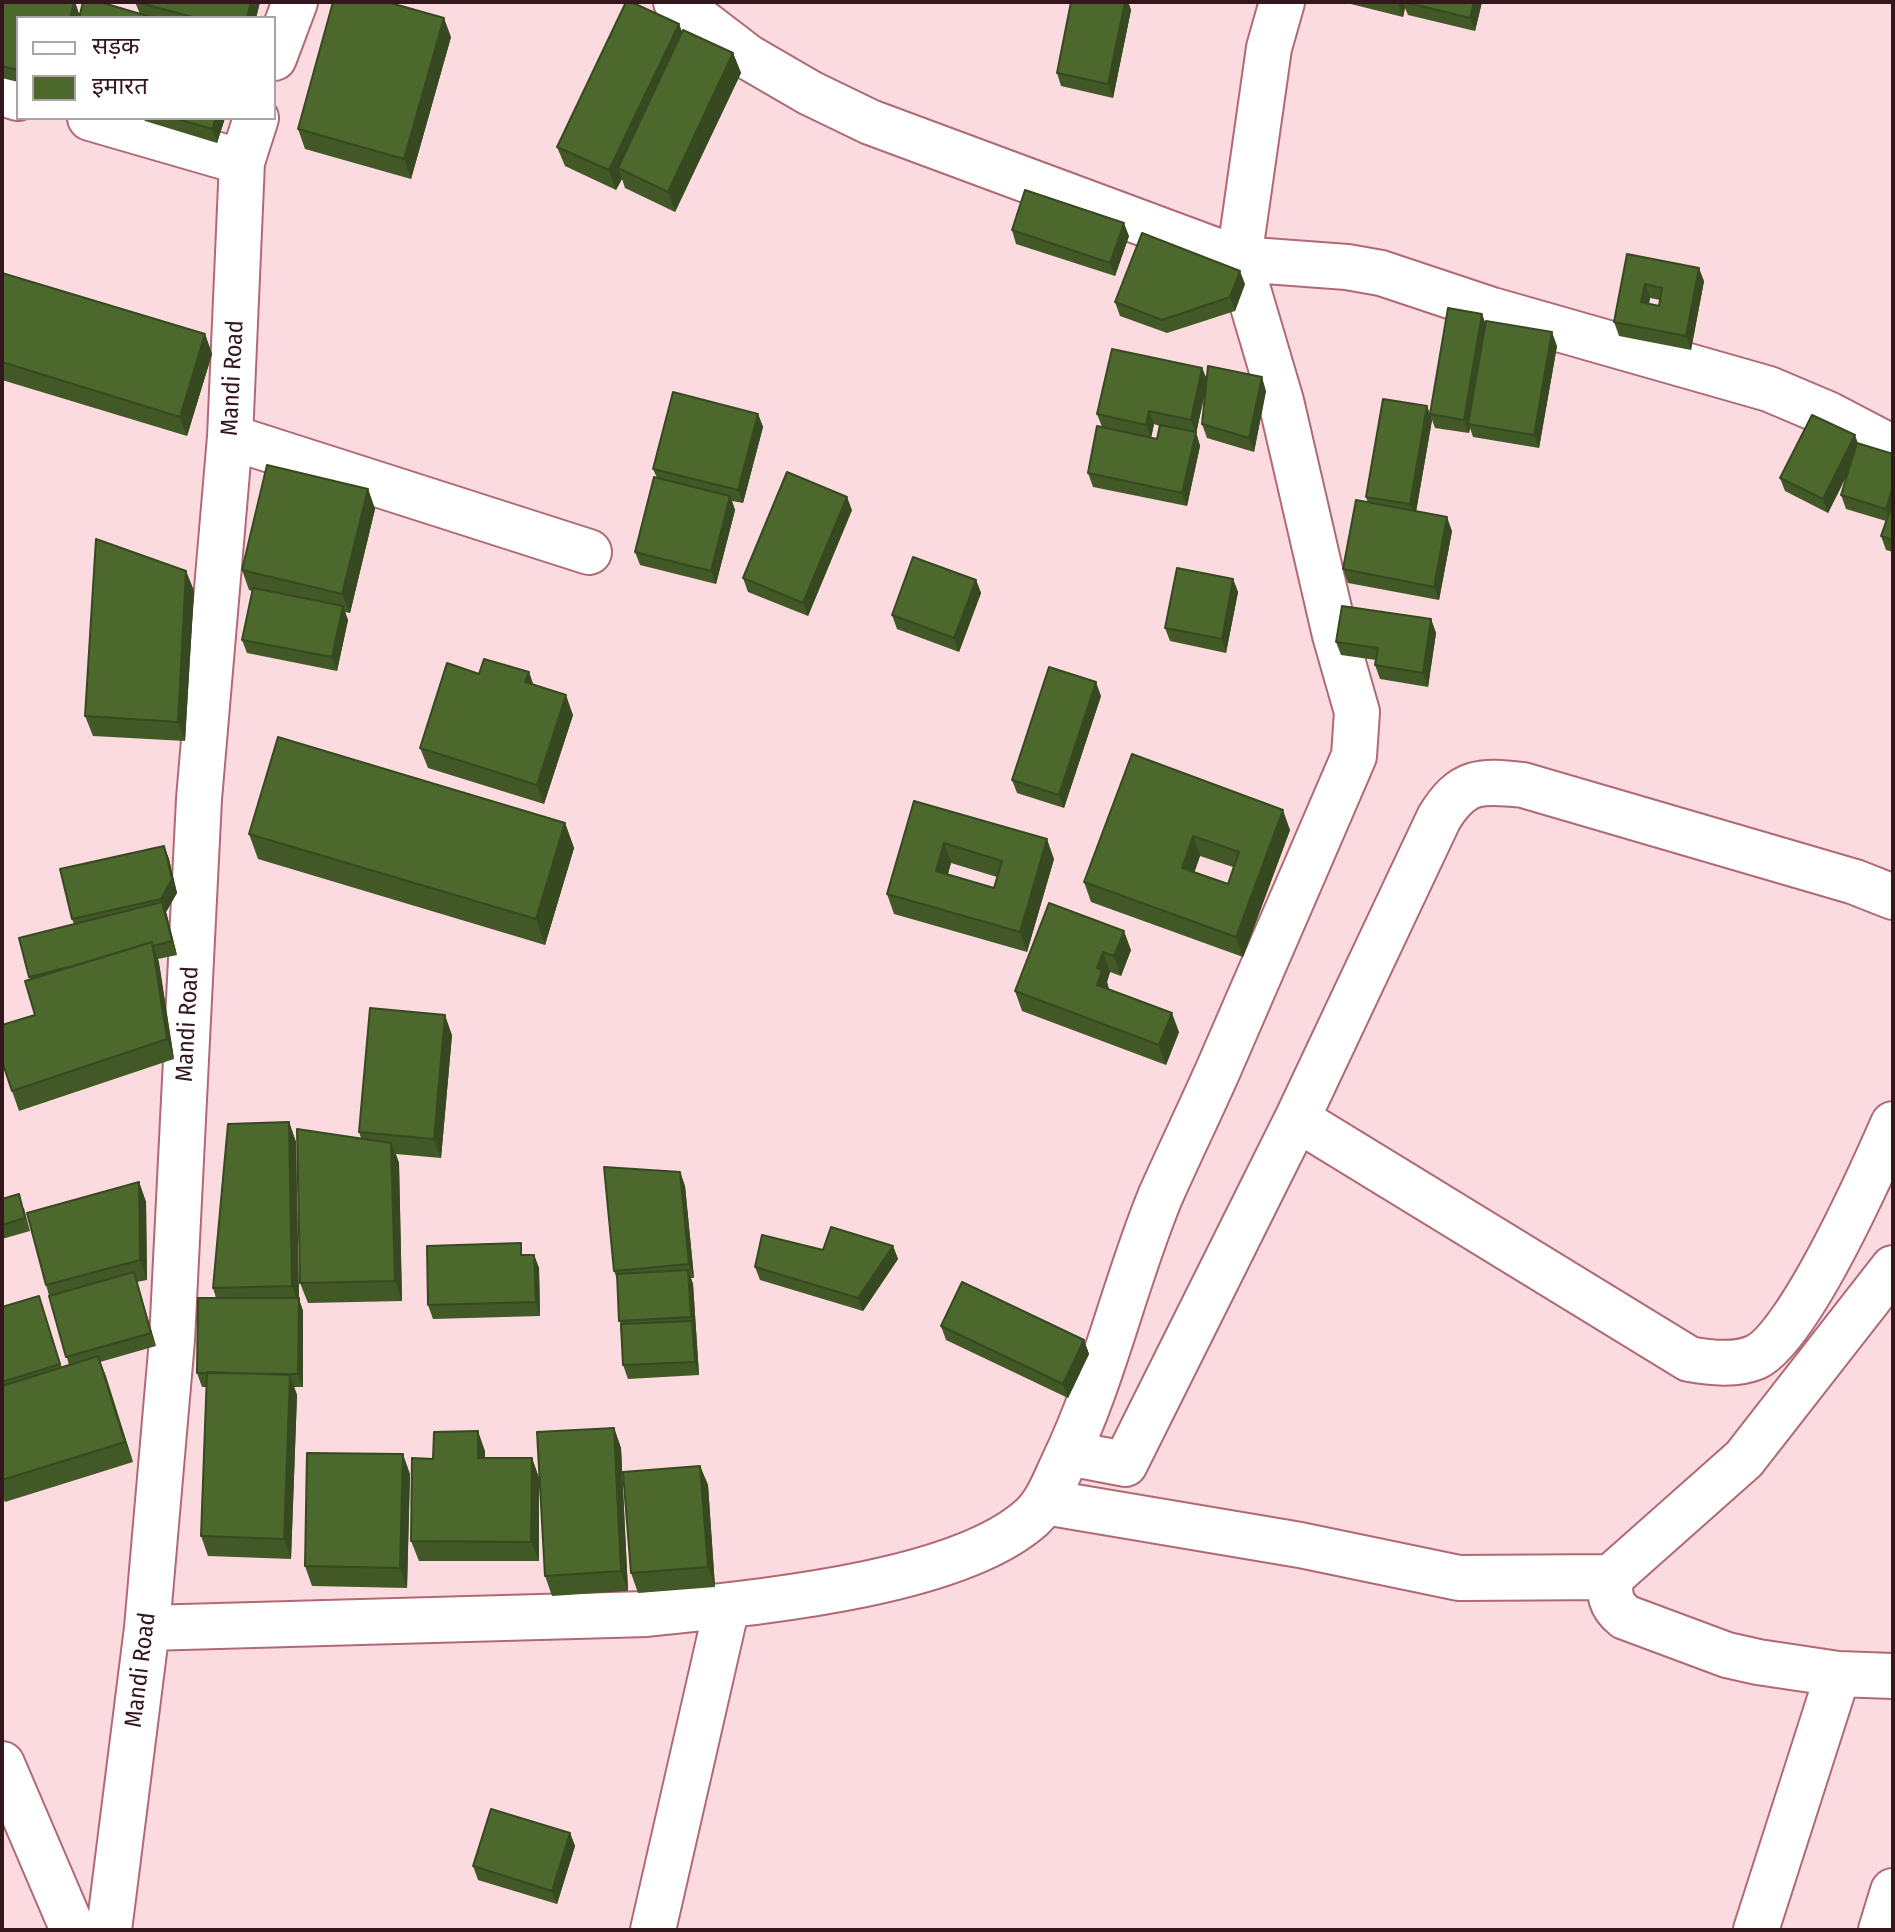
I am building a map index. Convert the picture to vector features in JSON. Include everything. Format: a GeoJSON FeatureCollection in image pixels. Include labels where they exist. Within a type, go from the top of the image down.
{"type":"FeatureCollection","features":[{"type":"Feature","properties":{"kind":"street"},"geometry":{"type":"LineString","coordinates":[[276,53],[295,2]]}},
{"type":"Feature","properties":{"kind":"street"},"geometry":{"type":"LineString","coordinates":[[676,2],[748,57],[810,93],[870,122],[1239,259],[1347,267],[1381,273],[1492,310],[1769,389],[1828,414],[1893,448]]}},
{"type":"Feature","properties":{"kind":"street"},"geometry":{"type":"LineString","coordinates":[[147,1628],[647,1614],[727,1606],[862,1585],[938,1564],[986,1546],[1014,1531],[1045,1502],[1079,1430],[1160,1199],[1354,756],[1357,712],[1335,635],[1281,401],[1239,259],[1269,48],[1282,2]]}},
{"type":"Feature","properties":{"kind":"street"},"geometry":{"type":"LineString","coordinates":[[97,120],[242,162]]}},
{"type":"Feature","properties":{"kind":"street","name":"Mandi Road"},"geometry":{"type":"LineString","coordinates":[[109,1930],[147,1628],[172,1340],[199,799],[230,437],[242,162],[255,120]]}},
{"type":"Feature","properties":{"kind":"street"},"geometry":{"type":"LineString","coordinates":[[230,437],[589,552]]}},
{"type":"Feature","properties":{"kind":"street"},"geometry":{"type":"LineString","coordinates":[[1068,1453],[1125,1464],[1297,1119],[1439,818],[1451,798],[1464,788],[1489,781],[1523,785],[1855,882],[1893,897]]}},
{"type":"Feature","properties":{"kind":"street"},"geometry":{"type":"LineString","coordinates":[[1297,1119],[1689,1359],[1712,1363],[1741,1361],[1756,1357],[1769,1348],[1809,1292],[1861,1196],[1893,1124]]}},
{"type":"Feature","properties":{"kind":"street"},"geometry":{"type":"LineString","coordinates":[[1045,1502],[1300,1545],[1459,1578],[1611,1577],[1744,1459],[1893,1268]]}},
{"type":"Feature","properties":{"kind":"street"},"geometry":{"type":"LineString","coordinates":[[1611,1577],[1610,1599],[1615,1609],[1625,1617],[1727,1655],[1784,1668],[1893,1676]]}},
{"type":"Feature","properties":{"kind":"street"},"geometry":{"type":"LineString","coordinates":[[653,1930],[727,1606]]}},
{"type":"Feature","properties":{"kind":"street"},"geometry":{"type":"LineString","coordinates":[[1756,1930],[1838,1674]]}},
{"type":"Feature","properties":{"kind":"street"},"geometry":{"type":"LineString","coordinates":[[2,1764],[73,1930]]}},
{"type":"Feature","properties":{"kind":"street"},"geometry":{"type":"LineString","coordinates":[[1881,1930],[1893,1891]]}},
{"type":"Feature","properties":{"kind":"building"},"geometry":{"type":"Polygon","coordinates":[[[2,2],[74,2],[70,16],[16,16],[16,70],[2,66],[2,2]]]}},
{"type":"Feature","properties":{"kind":"building"},"geometry":{"type":"Polygon","coordinates":[[[83,2],[100,2],[147,16],[80,16],[83,2]]]}},
{"type":"Feature","properties":{"kind":"building"},"geometry":{"type":"Polygon","coordinates":[[[136,2],[251,2],[248,16],[188,16],[136,2]]]}},
{"type":"Feature","properties":{"kind":"building"},"geometry":{"type":"Polygon","coordinates":[[[333,2],[387,2],[444,18],[404,159],[298,129],[333,2]]]}},
{"type":"Feature","properties":{"kind":"building"},"geometry":{"type":"Polygon","coordinates":[[[626,2],[679,24],[609,170],[557,147],[626,2]]]}},
{"type":"Feature","properties":{"kind":"building"},"geometry":{"type":"Polygon","coordinates":[[[1071,2],[1125,2],[1108,84],[1057,73],[1071,2]]]}},
{"type":"Feature","properties":{"kind":"building"},"geometry":{"type":"Polygon","coordinates":[[[1404,2],[1474,2],[1470,18],[1404,2]]]}},
{"type":"Feature","properties":{"kind":"building"},"geometry":{"type":"Polygon","coordinates":[[[683,30],[733,53],[668,192],[618,168],[683,30]]]}},
{"type":"Feature","properties":{"kind":"building"},"geometry":{"type":"Polygon","coordinates":[[[181,120],[215,120],[212,129],[181,120]]]}},
{"type":"Feature","properties":{"kind":"building"},"geometry":{"type":"Polygon","coordinates":[[[1025,190],[1124,223],[1110,263],[1012,230],[1025,190]]]}},
{"type":"Feature","properties":{"kind":"building"},"geometry":{"type":"Polygon","coordinates":[[[1142,233],[1240,271],[1230,297],[1162,320],[1115,302],[1142,233]]]}},
{"type":"Feature","properties":{"kind":"building"},"geometry":{"type":"Polygon","coordinates":[[[1627,254],[1699,268],[1686,336],[1614,322],[1627,254]],[[1645,284],[1641,302],[1659,306],[1662,288],[1645,284]]]}},
{"type":"Feature","properties":{"kind":"building"},"geometry":{"type":"Polygon","coordinates":[[[2,273],[205,334],[180,417],[2,362],[2,273]]]}},
{"type":"Feature","properties":{"kind":"building"},"geometry":{"type":"Polygon","coordinates":[[[1448,308],[1482,314],[1464,420],[1430,414],[1448,308]]]}},
{"type":"Feature","properties":{"kind":"building"},"geometry":{"type":"Polygon","coordinates":[[[1486,321],[1552,332],[1534,435],[1468,424],[1486,321]]]}},
{"type":"Feature","properties":{"kind":"building"},"geometry":{"type":"Polygon","coordinates":[[[1112,349],[1202,368],[1191,420],[1149,411],[1146,425],[1097,414],[1112,349]]]}},
{"type":"Feature","properties":{"kind":"building"},"geometry":{"type":"Polygon","coordinates":[[[1208,366],[1262,377],[1249,438],[1202,424],[1208,366]]]}},
{"type":"Feature","properties":{"kind":"building"},"geometry":{"type":"Polygon","coordinates":[[[673,392],[758,414],[738,490],[653,469],[673,392]]]}},
{"type":"Feature","properties":{"kind":"building"},"geometry":{"type":"Polygon","coordinates":[[[1383,399],[1427,406],[1410,504],[1366,497],[1383,399]]]}},
{"type":"Feature","properties":{"kind":"building"},"geometry":{"type":"Polygon","coordinates":[[[1812,415],[1855,435],[1823,499],[1780,478],[1812,415]]]}},
{"type":"Feature","properties":{"kind":"building"},"geometry":{"type":"Polygon","coordinates":[[[1160,425],[1196,432],[1182,493],[1088,473],[1097,426],[1157,439],[1160,425]]]}},
{"type":"Feature","properties":{"kind":"building"},"geometry":{"type":"Polygon","coordinates":[[[1857,443],[1893,454],[1893,486],[1886,509],[1841,495],[1857,443]]]}},
{"type":"Feature","properties":{"kind":"building"},"geometry":{"type":"Polygon","coordinates":[[[267,465],[368,489],[342,594],[242,570],[267,465]]]}},
{"type":"Feature","properties":{"kind":"building"},"geometry":{"type":"Polygon","coordinates":[[[787,472],[847,497],[803,603],[743,578],[787,472]]]}},
{"type":"Feature","properties":{"kind":"building"},"geometry":{"type":"Polygon","coordinates":[[[654,477],[730,496],[711,571],[635,552],[654,477]]]}},
{"type":"Feature","properties":{"kind":"building"},"geometry":{"type":"Polygon","coordinates":[[[1356,500],[1447,517],[1434,587],[1343,569],[1356,500]]]}},
{"type":"Feature","properties":{"kind":"building"},"geometry":{"type":"Polygon","coordinates":[[[1893,502],[1893,540],[1881,536],[1893,502]]]}},
{"type":"Feature","properties":{"kind":"building"},"geometry":{"type":"Polygon","coordinates":[[[96,539],[186,571],[178,722],[85,716],[96,539]]]}},
{"type":"Feature","properties":{"kind":"building"},"geometry":{"type":"Polygon","coordinates":[[[913,557],[976,580],[954,638],[892,615],[913,557]]]}},
{"type":"Feature","properties":{"kind":"building"},"geometry":{"type":"Polygon","coordinates":[[[1177,568],[1233,579],[1222,639],[1165,628],[1177,568]]]}},
{"type":"Feature","properties":{"kind":"building"},"geometry":{"type":"Polygon","coordinates":[[[253,588],[343,606],[332,657],[242,640],[253,588]]]}},
{"type":"Feature","properties":{"kind":"building"},"geometry":{"type":"Polygon","coordinates":[[[1342,606],[1431,619],[1423,673],[1375,665],[1378,648],[1336,642],[1342,606]]]}},
{"type":"Feature","properties":{"kind":"building"},"geometry":{"type":"Polygon","coordinates":[[[484,659],[529,672],[525,682],[566,695],[537,785],[420,748],[447,663],[479,674],[484,659]]]}},
{"type":"Feature","properties":{"kind":"building"},"geometry":{"type":"Polygon","coordinates":[[[1049,667],[1096,682],[1059,795],[1012,780],[1049,667]]]}},
{"type":"Feature","properties":{"kind":"building"},"geometry":{"type":"Polygon","coordinates":[[[278,737],[565,823],[536,919],[249,834],[278,737]]]}},
{"type":"Feature","properties":{"kind":"building"},"geometry":{"type":"Polygon","coordinates":[[[1132,754],[1283,810],[1236,937],[1084,882],[1132,754]],[[1193,836],[1182,868],[1228,884],[1239,852],[1193,836]]]}},
{"type":"Feature","properties":{"kind":"building"},"geometry":{"type":"Polygon","coordinates":[[[914,801],[1047,839],[1020,932],[887,894],[914,801]],[[944,843],[936,871],[994,888],[1002,861],[944,843]]]}},
{"type":"Feature","properties":{"kind":"building"},"geometry":{"type":"Polygon","coordinates":[[[164,846],[172,879],[161,899],[72,919],[60,869],[164,846]]]}},
{"type":"Feature","properties":{"kind":"building"},"geometry":{"type":"Polygon","coordinates":[[[162,902],[172,941],[153,946],[152,942],[29,977],[19,938],[162,902]]]}},
{"type":"Feature","properties":{"kind":"building"},"geometry":{"type":"Polygon","coordinates":[[[1049,903],[1124,931],[1114,956],[1103,952],[1097,968],[1102,970],[1097,985],[1172,1013],[1159,1045],[1015,991],[1049,903]]]}},
{"type":"Feature","properties":{"kind":"building"},"geometry":{"type":"Polygon","coordinates":[[[152,942],[167,1039],[12,1091],[2,1061],[2,1025],[35,1015],[25,981],[152,942]]]}},
{"type":"Feature","properties":{"kind":"building"},"geometry":{"type":"Polygon","coordinates":[[[370,1008],[445,1015],[434,1139],[359,1132],[370,1008]]]}},
{"type":"Feature","properties":{"kind":"building"},"geometry":{"type":"Polygon","coordinates":[[[289,1122],[292,1286],[213,1288],[228,1124],[289,1122]]]}},
{"type":"Feature","properties":{"kind":"building"},"geometry":{"type":"Polygon","coordinates":[[[297,1129],[391,1143],[395,1281],[300,1283],[297,1129]]]}},
{"type":"Feature","properties":{"kind":"building"},"geometry":{"type":"Polygon","coordinates":[[[604,1167],[680,1172],[689,1264],[614,1271],[604,1167]]]}},
{"type":"Feature","properties":{"kind":"building"},"geometry":{"type":"Polygon","coordinates":[[[139,1182],[140,1260],[46,1285],[27,1213],[139,1182]]]}},
{"type":"Feature","properties":{"kind":"building"},"geometry":{"type":"Polygon","coordinates":[[[19,1194],[25,1218],[2,1225],[2,1199],[19,1194]]]}},
{"type":"Feature","properties":{"kind":"building"},"geometry":{"type":"Polygon","coordinates":[[[831,1227],[893,1246],[858,1298],[755,1267],[762,1235],[823,1250],[831,1227]]]}},
{"type":"Feature","properties":{"kind":"building"},"geometry":{"type":"Polygon","coordinates":[[[521,1243],[521,1255],[534,1255],[536,1302],[428,1305],[427,1246],[521,1243]]]}},
{"type":"Feature","properties":{"kind":"building"},"geometry":{"type":"Polygon","coordinates":[[[688,1270],[691,1317],[619,1321],[617,1274],[688,1270]]]}},
{"type":"Feature","properties":{"kind":"building"},"geometry":{"type":"Polygon","coordinates":[[[134,1272],[151,1333],[66,1357],[49,1296],[134,1272]]]}},
{"type":"Feature","properties":{"kind":"building"},"geometry":{"type":"Polygon","coordinates":[[[962,1282],[1084,1340],[1063,1384],[941,1326],[962,1282]]]}},
{"type":"Feature","properties":{"kind":"building"},"geometry":{"type":"Polygon","coordinates":[[[39,1296],[60,1364],[2,1382],[2,1307],[39,1296]]]}},
{"type":"Feature","properties":{"kind":"building"},"geometry":{"type":"Polygon","coordinates":[[[198,1298],[299,1298],[298,1374],[197,1373],[198,1298]]]}},
{"type":"Feature","properties":{"kind":"building"},"geometry":{"type":"Polygon","coordinates":[[[692,1321],[695,1362],[623,1365],[621,1324],[692,1321]]]}},
{"type":"Feature","properties":{"kind":"building"},"geometry":{"type":"Polygon","coordinates":[[[98,1356],[125,1442],[2,1480],[2,1386],[98,1356]]]}},
{"type":"Feature","properties":{"kind":"building"},"geometry":{"type":"Polygon","coordinates":[[[207,1372],[290,1375],[284,1539],[201,1536],[207,1372]]]}},
{"type":"Feature","properties":{"kind":"building"},"geometry":{"type":"Polygon","coordinates":[[[614,1428],[621,1571],[545,1576],[537,1432],[614,1428]]]}},
{"type":"Feature","properties":{"kind":"building"},"geometry":{"type":"Polygon","coordinates":[[[478,1431],[478,1458],[532,1458],[531,1542],[411,1541],[412,1458],[433,1459],[434,1432],[478,1431]]]}},
{"type":"Feature","properties":{"kind":"building"},"geometry":{"type":"Polygon","coordinates":[[[307,1453],[403,1454],[400,1568],[305,1566],[307,1453]]]}},
{"type":"Feature","properties":{"kind":"building"},"geometry":{"type":"Polygon","coordinates":[[[700,1466],[708,1567],[631,1573],[623,1472],[700,1466]]]}},
{"type":"Feature","properties":{"kind":"building"},"geometry":{"type":"Polygon","coordinates":[[[491,1809],[570,1833],[552,1891],[473,1866],[491,1809]]]}}]}
